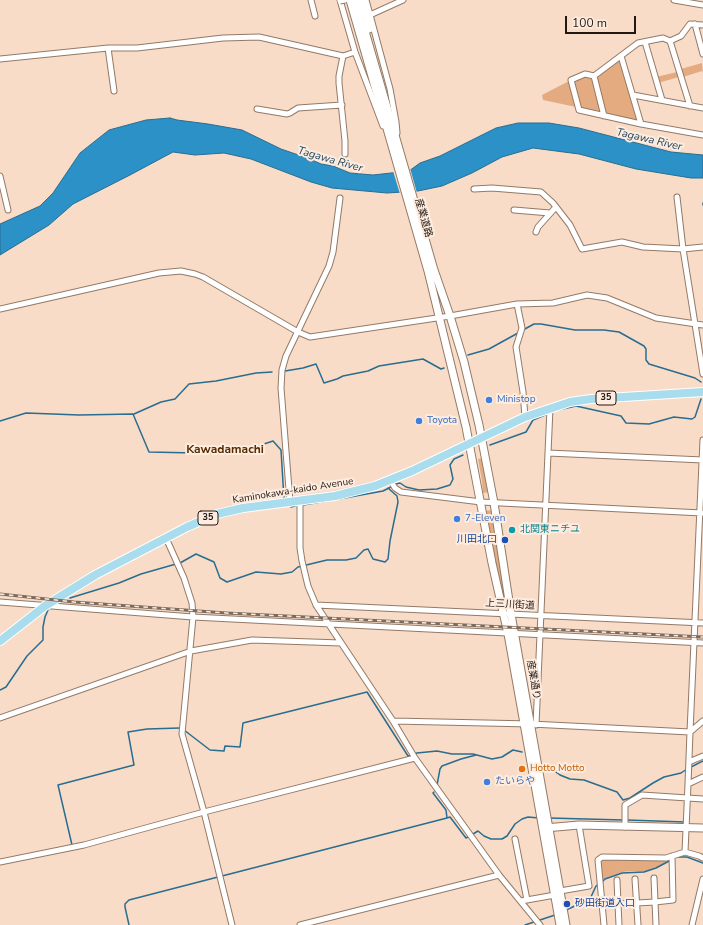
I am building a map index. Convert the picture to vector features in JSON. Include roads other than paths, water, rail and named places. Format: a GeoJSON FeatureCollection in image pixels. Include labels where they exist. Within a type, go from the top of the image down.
{"type":"FeatureCollection","features":[{"type":"Feature","properties":{"kind":"main road","name":"Kaminokawa-kaido Avenue"},"geometry":{"type":"LineString","coordinates":[[0,641],[45,606],[95,575],[195,523],[222,513],[243,508],[300,501],[352,492],[390,480],[525,417],[570,402],[703,392]]}},
{"type":"Feature","properties":{"kind":"street"},"geometry":{"type":"LineString","coordinates":[[311,0],[315,16]]}},
{"type":"Feature","properties":{"kind":"street"},"geometry":{"type":"LineString","coordinates":[[343,0],[357,39],[376,80]]}},
{"type":"Feature","properties":{"kind":"street"},"geometry":{"type":"LineString","coordinates":[[343,0],[356,52],[394,145]]}},
{"type":"Feature","properties":{"kind":"street","name":"産業道路"},"geometry":{"type":"LineString","coordinates":[[350,0],[376,80]]}},
{"type":"Feature","properties":{"kind":"street","name":"産業道路"},"geometry":{"type":"LineString","coordinates":[[356,0],[376,80],[410,200],[470,443]]}},
{"type":"Feature","properties":{"kind":"street"},"geometry":{"type":"LineString","coordinates":[[362,0],[371,35],[376,80]]}},
{"type":"Feature","properties":{"kind":"street"},"geometry":{"type":"LineString","coordinates":[[366,0],[390,89],[396,122],[394,145]]}},
{"type":"Feature","properties":{"kind":"street"},"geometry":{"type":"LineString","coordinates":[[370,15],[403,0]]}},
{"type":"Feature","properties":{"kind":"street"},"geometry":{"type":"LineString","coordinates":[[674,0],[703,5]]}},
{"type":"Feature","properties":{"kind":"street"},"geometry":{"type":"LineString","coordinates":[[703,25],[690,24],[681,36],[670,41],[663,38],[638,44],[594,76],[585,74],[572,80],[579,110],[641,124],[703,135]]}},
{"type":"Feature","properties":{"kind":"street"},"geometry":{"type":"LineString","coordinates":[[694,24],[703,54]]}},
{"type":"Feature","properties":{"kind":"street"},"geometry":{"type":"LineString","coordinates":[[0,59],[108,48],[137,48],[223,38],[259,37],[343,56],[356,52]]}},
{"type":"Feature","properties":{"kind":"street"},"geometry":{"type":"LineString","coordinates":[[670,41],[690,106]]}},
{"type":"Feature","properties":{"kind":"street"},"geometry":{"type":"LineString","coordinates":[[645,42],[662,100]]}},
{"type":"Feature","properties":{"kind":"street"},"geometry":{"type":"LineString","coordinates":[[108,48],[114,91]]}},
{"type":"Feature","properties":{"kind":"street"},"geometry":{"type":"LineString","coordinates":[[343,56],[339,76],[345,154]]}},
{"type":"Feature","properties":{"kind":"street"},"geometry":{"type":"LineString","coordinates":[[621,56],[641,124]]}},
{"type":"Feature","properties":{"kind":"street"},"geometry":{"type":"LineString","coordinates":[[594,76],[604,116]]}},
{"type":"Feature","properties":{"kind":"street"},"geometry":{"type":"LineString","coordinates":[[633,95],[703,108]]}},
{"type":"Feature","properties":{"kind":"street"},"geometry":{"type":"LineString","coordinates":[[257,109],[286,114],[298,108],[342,105]]}},
{"type":"Feature","properties":{"kind":"street"},"geometry":{"type":"LineString","coordinates":[[0,176],[8,210]]}},
{"type":"Feature","properties":{"kind":"street"},"geometry":{"type":"LineString","coordinates":[[474,189],[492,188],[541,192],[556,207],[570,225],[582,248],[622,242],[643,247],[683,249],[703,247]]}},
{"type":"Feature","properties":{"kind":"street"},"geometry":{"type":"LineString","coordinates":[[677,197],[683,249],[703,374]]}},
{"type":"Feature","properties":{"kind":"street"},"geometry":{"type":"LineString","coordinates":[[290,502],[285,443],[282,370],[286,356],[329,266],[333,252],[340,198]]}},
{"type":"Feature","properties":{"kind":"street","name":"産業道路"},"geometry":{"type":"LineString","coordinates":[[410,200],[450,316],[464,362],[482,438]]}},
{"type":"Feature","properties":{"kind":"street"},"geometry":{"type":"LineString","coordinates":[[536,232],[538,227],[556,207]]}},
{"type":"Feature","properties":{"kind":"street"},"geometry":{"type":"LineString","coordinates":[[514,210],[550,214]]}},
{"type":"Feature","properties":{"kind":"street"},"geometry":{"type":"LineString","coordinates":[[0,309],[159,273],[180,271],[195,274],[209,280],[298,332],[310,337],[439,318],[517,304],[553,303],[587,295],[607,298],[656,318],[703,325]]}},
{"type":"Feature","properties":{"kind":"street"},"geometry":{"type":"LineString","coordinates":[[517,304],[522,328],[516,346],[525,417]]}},
{"type":"Feature","properties":{"kind":"street"},"geometry":{"type":"LineString","coordinates":[[531,724],[540,635],[550,408]]}},
{"type":"Feature","properties":{"kind":"street","name":"産業通り"},"geometry":{"type":"LineString","coordinates":[[482,438],[494,503],[511,634],[531,724],[546,827],[558,893],[566,925]]}},
{"type":"Feature","properties":{"kind":"street"},"geometry":{"type":"LineString","coordinates":[[685,852],[703,440]]}},
{"type":"Feature","properties":{"kind":"street","name":"産業通り"},"geometry":{"type":"LineString","coordinates":[[470,443],[492,563],[508,613]]}},
{"type":"Feature","properties":{"kind":"street"},"geometry":{"type":"LineString","coordinates":[[548,453],[703,460]]}},
{"type":"Feature","properties":{"kind":"street"},"geometry":{"type":"LineString","coordinates":[[390,480],[395,488],[401,492],[481,502],[701,513]]}},
{"type":"Feature","properties":{"kind":"street"},"geometry":{"type":"LineString","coordinates":[[300,501],[300,548],[308,586],[316,605],[415,758],[499,875],[524,901],[540,925]]}},
{"type":"Feature","properties":{"kind":"street"},"geometry":{"type":"LineString","coordinates":[[166,538],[184,578],[192,603],[193,618],[191,651],[182,734],[204,812],[232,925]]}},
{"type":"Feature","properties":{"kind":"street"},"geometry":{"type":"LineString","coordinates":[[0,602],[193,618],[703,644]]}},
{"type":"Feature","properties":{"kind":"street","name":"上三川街道"},"geometry":{"type":"LineString","coordinates":[[316,605],[703,623]]}},
{"type":"Feature","properties":{"kind":"street"},"geometry":{"type":"LineString","coordinates":[[0,718],[191,651],[252,640],[341,643]]}},
{"type":"Feature","properties":{"kind":"street"},"geometry":{"type":"LineString","coordinates":[[392,721],[531,724],[690,732],[703,721]]}},
{"type":"Feature","properties":{"kind":"street"},"geometry":{"type":"LineString","coordinates":[[689,762],[703,756]]}},
{"type":"Feature","properties":{"kind":"street"},"geometry":{"type":"LineString","coordinates":[[0,862],[84,844],[415,758]]}},
{"type":"Feature","properties":{"kind":"street"},"geometry":{"type":"LineString","coordinates":[[688,784],[703,777]]}},
{"type":"Feature","properties":{"kind":"street"},"geometry":{"type":"LineString","coordinates":[[625,827],[626,805],[642,795],[703,799]]}},
{"type":"Feature","properties":{"kind":"street"},"geometry":{"type":"LineString","coordinates":[[524,901],[589,886],[579,826]]}},
{"type":"Feature","properties":{"kind":"street"},"geometry":{"type":"LineString","coordinates":[[546,827],[579,826],[703,828]]}},
{"type":"Feature","properties":{"kind":"street"},"geometry":{"type":"LineString","coordinates":[[516,839],[524,901]]}},
{"type":"Feature","properties":{"kind":"street"},"geometry":{"type":"LineString","coordinates":[[604,925],[598,860],[602,857],[666,858],[685,852],[703,858]]}},
{"type":"Feature","properties":{"kind":"street"},"geometry":{"type":"LineString","coordinates":[[602,905],[674,900],[672,856]]}},
{"type":"Feature","properties":{"kind":"street"},"geometry":{"type":"LineString","coordinates":[[300,925],[499,875]]}},
{"type":"Feature","properties":{"kind":"street"},"geometry":{"type":"LineString","coordinates":[[654,878],[656,925]]}},
{"type":"Feature","properties":{"kind":"street"},"geometry":{"type":"LineString","coordinates":[[635,879],[638,925]]}},
{"type":"Feature","properties":{"kind":"street"},"geometry":{"type":"LineString","coordinates":[[692,925],[703,879]]}},
{"type":"Feature","properties":{"kind":"street"},"geometry":{"type":"LineString","coordinates":[[616,880],[619,925]]}},
{"type":"Feature","properties":{"kind":"street","name":"産業通り"},"geometry":{"type":"LineString","coordinates":[[558,893],[560,925]]}},
{"type":"Feature","properties":{"kind":"water"},"geometry":{"type":"Polygon","coordinates":[[[170,118],[242,130],[281,149],[321,164],[333,166],[350,173],[373,175],[409,171],[420,163],[440,156],[496,128],[518,123],[549,123],[579,128],[671,152],[703,155],[703,178],[691,178],[636,169],[579,154],[533,148],[502,157],[472,173],[442,186],[418,191],[387,193],[332,188],[311,182],[251,159],[224,153],[195,155],[173,152],[73,204],[49,225],[0,255],[0,224],[40,206],[53,193],[80,153],[109,130],[146,120],[170,118]]]}},
{"type":"Feature","properties":{"kind":"waterway"},"geometry":{"type":"LineString","coordinates":[[523,330],[534,324],[541,324],[575,330],[604,330],[619,332],[644,346],[646,349],[646,360],[649,364],[695,378],[701,382]]}},
{"type":"Feature","properties":{"kind":"waterway"},"geometry":{"type":"LineString","coordinates":[[468,355],[489,349],[518,333]]}},
{"type":"Feature","properties":{"kind":"waterway"},"geometry":{"type":"LineString","coordinates":[[285,371],[316,364],[324,383],[343,376],[368,371],[379,366],[423,359],[441,369],[444,368]]}},
{"type":"Feature","properties":{"kind":"waterway"},"geometry":{"type":"LineString","coordinates":[[134,414],[161,402],[175,399],[189,384],[216,381],[256,373],[272,372]]}},
{"type":"Feature","properties":{"kind":"waterway"},"geometry":{"type":"LineString","coordinates":[[558,410],[576,406],[621,416],[626,423],[649,424],[674,417],[692,419],[695,417],[701,399]]}},
{"type":"Feature","properties":{"kind":"waterway"},"geometry":{"type":"LineString","coordinates":[[0,421],[26,413],[79,415],[133,414],[149,452],[242,454],[273,441],[281,450],[284,499]]}},
{"type":"Feature","properties":{"kind":"waterway"},"geometry":{"type":"LineString","coordinates":[[490,445],[526,432],[533,420],[545,415]]}},
{"type":"Feature","properties":{"kind":"waterway"},"geometry":{"type":"LineString","coordinates":[[396,484],[400,483],[406,487],[419,490],[437,489],[450,485],[453,479],[450,465],[454,459],[463,455]]}},
{"type":"Feature","properties":{"kind":"waterway"},"geometry":{"type":"LineString","coordinates":[[339,499],[383,491],[391,487]]}},
{"type":"Feature","properties":{"kind":"waterway"},"geometry":{"type":"LineString","coordinates":[[180,563],[196,554],[214,562],[220,578],[227,582],[256,572],[281,574],[292,572],[298,567],[327,560],[346,560],[356,558],[364,550],[368,549],[373,559],[385,562],[388,559],[398,502],[397,496],[388,488]]}},
{"type":"Feature","properties":{"kind":"waterway"},"geometry":{"type":"LineString","coordinates":[[303,505],[333,500]]}},
{"type":"Feature","properties":{"kind":"waterway"},"geometry":{"type":"LineString","coordinates":[[291,507],[295,506]]}},
{"type":"Feature","properties":{"kind":"waterway"},"geometry":{"type":"LineString","coordinates":[[70,598],[176,564]]}},
{"type":"Feature","properties":{"kind":"waterway"},"geometry":{"type":"LineString","coordinates":[[0,690],[6,687],[27,656],[43,640],[43,627],[48,610]]}},
{"type":"Feature","properties":{"kind":"waterway"},"geometry":{"type":"LineString","coordinates":[[184,730],[210,750],[224,751],[225,746],[240,747],[243,723],[367,692],[408,756],[417,753],[437,751],[452,754],[473,754],[492,759],[502,757],[513,750],[522,752]]}},
{"type":"Feature","properties":{"kind":"waterway"},"geometry":{"type":"LineString","coordinates":[[68,846],[72,845],[58,785],[134,765],[128,732],[147,729],[180,728]]}},
{"type":"Feature","properties":{"kind":"waterway"},"geometry":{"type":"LineString","coordinates":[[437,785],[442,766],[476,755]]}},
{"type":"Feature","properties":{"kind":"waterway"},"geometry":{"type":"LineString","coordinates":[[691,767],[703,761]]}},
{"type":"Feature","properties":{"kind":"waterway"},"geometry":{"type":"LineString","coordinates":[[546,765],[560,775],[570,779],[584,780],[617,792],[623,800],[630,798],[664,777],[681,773],[687,769]]}},
{"type":"Feature","properties":{"kind":"waterway"},"geometry":{"type":"LineString","coordinates":[[222,876],[447,818],[446,810],[433,793],[434,792]]}},
{"type":"Feature","properties":{"kind":"waterway"},"geometry":{"type":"LineString","coordinates":[[447,818],[450,817],[466,838],[468,837]]}},
{"type":"Feature","properties":{"kind":"waterway"},"geometry":{"type":"LineString","coordinates":[[473,834],[478,831],[491,839],[502,839],[507,836],[515,824],[522,819],[528,817],[539,818]]}},
{"type":"Feature","properties":{"kind":"waterway"},"geometry":{"type":"LineString","coordinates":[[549,818],[623,820]]}},
{"type":"Feature","properties":{"kind":"waterway"},"geometry":{"type":"LineString","coordinates":[[627,820],[685,822]]}},
{"type":"Feature","properties":{"kind":"waterway"},"geometry":{"type":"LineString","coordinates":[[676,857],[687,857],[703,863]]}},
{"type":"Feature","properties":{"kind":"waterway"},"geometry":{"type":"LineString","coordinates":[[602,882],[605,879],[622,873],[644,872],[656,868],[671,860]]}},
{"type":"Feature","properties":{"kind":"waterway"},"geometry":{"type":"LineString","coordinates":[[129,925],[125,907],[125,904],[129,900],[218,877]]}},
{"type":"Feature","properties":{"kind":"waterway"},"geometry":{"type":"LineString","coordinates":[[566,910],[590,899],[596,886],[599,884]]}},
{"type":"Feature","properties":{"kind":"waterway"},"geometry":{"type":"LineString","coordinates":[[525,925],[555,915]]}},
{"type":"Feature","properties":{"kind":"railway"},"geometry":{"type":"LineString","coordinates":[[0,594],[74,602],[226,613],[703,637]]}},
{"type":"Feature","properties":{"kind":"place","name":"Ministop"},"geometry":{"type":"Point","coordinates":[489,400]}},
{"type":"Feature","properties":{"kind":"place","name":"Toyota"},"geometry":{"type":"Point","coordinates":[419,421]}},
{"type":"Feature","properties":{"kind":"place","name":"7-Eleven"},"geometry":{"type":"Point","coordinates":[457,519]}},
{"type":"Feature","properties":{"kind":"place","name":"北関東ニチユ"},"geometry":{"type":"Point","coordinates":[512,530]}},
{"type":"Feature","properties":{"kind":"place","name":"川田北口"},"geometry":{"type":"Point","coordinates":[505,540]}},
{"type":"Feature","properties":{"kind":"place","name":"Hotto Motto"},"geometry":{"type":"Point","coordinates":[522,769]}},
{"type":"Feature","properties":{"kind":"place","name":"たいらや"},"geometry":{"type":"Point","coordinates":[487,782]}},
{"type":"Feature","properties":{"kind":"place","name":"砂田街道入口"},"geometry":{"type":"Point","coordinates":[567,904]}},
{"type":"Feature","properties":{"kind":"district","name":"Kawadamachi"},"geometry":{"type":"Point","coordinates":[225,450]}},
{"type":"Feature","properties":{"kind":"water label","name":"Tagawa River"},"geometry":{"type":"Point","coordinates":[649,140]}},
{"type":"Feature","properties":{"kind":"water label","name":"Tagawa River"},"geometry":{"type":"Point","coordinates":[330,160]}}]}
